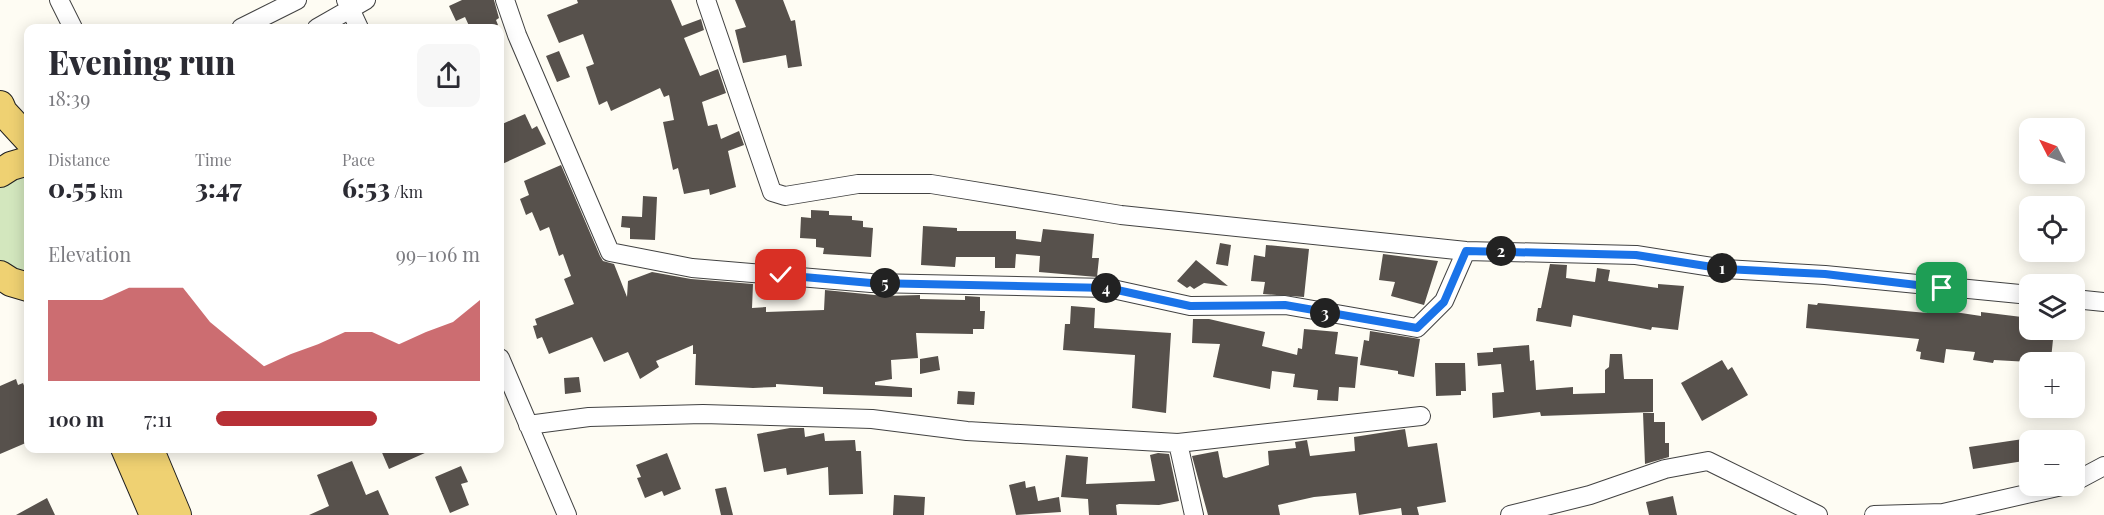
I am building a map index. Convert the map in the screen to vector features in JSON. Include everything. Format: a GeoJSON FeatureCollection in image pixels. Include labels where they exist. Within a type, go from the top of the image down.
{"type":"FeatureCollection","features":[{"type":"Feature","properties":{"kind":"main road"},"geometry":{"type":"LineString","coordinates":[[0,105],[3,112],[24,135]]}},
{"type":"Feature","properties":{"kind":"main road"},"geometry":{"type":"LineString","coordinates":[[0,173],[10,166],[24,162]]}},
{"type":"Feature","properties":{"kind":"main road"},"geometry":{"type":"LineString","coordinates":[[0,275],[11,282],[24,286]]}},
{"type":"Feature","properties":{"kind":"main road"},"geometry":{"type":"LineString","coordinates":[[127,453],[154,515]]}},
{"type":"Feature","properties":{"kind":"main road"},"geometry":{"type":"LineString","coordinates":[[151,453],[177,515]]}},
{"type":"Feature","properties":{"kind":"street"},"geometry":{"type":"LineString","coordinates":[[59,0],[71,24]]}},
{"type":"Feature","properties":{"kind":"street"},"geometry":{"type":"LineString","coordinates":[[249,24],[297,0]]}},
{"type":"Feature","properties":{"kind":"street"},"geometry":{"type":"LineString","coordinates":[[505,0],[517,35],[610,252],[692,268],[871,283],[1108,288],[1190,306],[1285,305],[1417,328],[1444,302],[1466,251]]}},
{"type":"Feature","properties":{"kind":"street"},"geometry":{"type":"LineString","coordinates":[[706,0],[772,192],[785,196],[858,184],[931,184],[1121,215],[1466,251],[1636,255],[1725,269],[1825,274],[2019,294]]}},
{"type":"Feature","properties":{"kind":"street"},"geometry":{"type":"LineString","coordinates":[[323,24],[354,3],[358,24]]}},
{"type":"Feature","properties":{"kind":"street"},"geometry":{"type":"LineString","coordinates":[[2085,300],[2104,302]]}},
{"type":"Feature","properties":{"kind":"street"},"geometry":{"type":"LineString","coordinates":[[504,368],[567,515]]}},
{"type":"Feature","properties":{"kind":"street"},"geometry":{"type":"LineString","coordinates":[[528,425],[589,417],[704,414],[872,419],[967,431],[1178,443],[1421,416]]}},
{"type":"Feature","properties":{"kind":"street"},"geometry":{"type":"LineString","coordinates":[[1178,443],[1194,515]]}},
{"type":"Feature","properties":{"kind":"street"},"geometry":{"type":"LineString","coordinates":[[1510,515],[1590,495],[1665,469],[1708,461],[1818,515]]}},
{"type":"Feature","properties":{"kind":"street"},"geometry":{"type":"LineString","coordinates":[[2085,476],[2104,466]]}},
{"type":"Feature","properties":{"kind":"street"},"geometry":{"type":"LineString","coordinates":[[1874,515],[1943,513],[2019,496]]}},
{"type":"Feature","properties":{"kind":"green space"},"geometry":{"type":"Polygon","coordinates":[[[24,170],[24,278],[0,267],[0,182],[24,170]]]}},
{"type":"Feature","properties":{"kind":"building"},"geometry":{"type":"Polygon","coordinates":[[[462,0],[494,0],[499,18],[496,20],[498,24],[468,24],[465,17],[456,21],[449,6],[462,0]]]}},
{"type":"Feature","properties":{"kind":"building"},"geometry":{"type":"Polygon","coordinates":[[[577,0],[671,0],[682,26],[701,19],[704,30],[684,38],[700,76],[718,69],[726,93],[702,102],[708,126],[717,124],[721,139],[739,131],[744,145],[728,151],[736,187],[710,195],[709,189],[684,194],[678,168],[673,170],[663,122],[674,120],[669,95],[664,97],[660,88],[611,111],[607,101],[599,105],[586,67],[594,64],[583,34],[559,43],[547,15],[578,3],[577,0]]]}},
{"type":"Feature","properties":{"kind":"building"},"geometry":{"type":"Polygon","coordinates":[[[735,0],[783,0],[791,21],[795,20],[802,66],[788,68],[786,55],[743,63],[735,30],[746,27],[735,0]]]}},
{"type":"Feature","properties":{"kind":"building"},"geometry":{"type":"Polygon","coordinates":[[[559,51],[570,77],[557,82],[546,56],[559,51]]]}},
{"type":"Feature","properties":{"kind":"building"},"geometry":{"type":"Polygon","coordinates":[[[525,114],[532,129],[537,126],[546,144],[504,163],[504,123],[525,114]]]}},
{"type":"Feature","properties":{"kind":"building"},"geometry":{"type":"Polygon","coordinates":[[[561,165],[600,256],[603,261],[614,264],[627,297],[628,281],[652,272],[691,279],[753,284],[752,308],[766,307],[766,312],[824,310],[825,290],[885,296],[920,295],[920,299],[965,300],[965,296],[980,297],[980,311],[985,311],[984,329],[973,329],[973,334],[916,333],[918,358],[891,360],[892,379],[875,382],[875,385],[912,388],[912,397],[823,394],[823,387],[776,384],[776,387],[753,388],[695,385],[696,354],[693,354],[693,345],[656,361],[659,367],[640,379],[628,352],[604,362],[592,337],[549,354],[542,337],[537,339],[533,326],[537,325],[535,319],[574,304],[564,279],[571,276],[563,254],[559,256],[549,227],[540,231],[532,212],[526,215],[520,199],[529,195],[524,181],[561,165]]]}},
{"type":"Feature","properties":{"kind":"building"},"geometry":{"type":"Polygon","coordinates":[[[643,196],[657,197],[655,240],[630,239],[630,228],[621,227],[622,216],[642,217],[643,196]]]}},
{"type":"Feature","properties":{"kind":"building"},"geometry":{"type":"Polygon","coordinates":[[[811,210],[829,211],[829,215],[852,216],[852,220],[863,221],[863,227],[873,228],[871,257],[823,254],[824,248],[816,247],[816,239],[800,238],[801,217],[811,218],[811,210]]]}},
{"type":"Feature","properties":{"kind":"building"},"geometry":{"type":"Polygon","coordinates":[[[923,226],[957,228],[957,231],[1016,231],[1016,239],[1041,242],[1043,229],[1094,234],[1092,258],[1099,258],[1097,277],[1039,272],[1040,256],[1016,254],[1015,268],[995,268],[995,257],[956,257],[955,267],[921,265],[923,226]]]}},
{"type":"Feature","properties":{"kind":"building"},"geometry":{"type":"Polygon","coordinates":[[[1220,243],[1231,245],[1228,266],[1216,264],[1220,243]]]}},
{"type":"Feature","properties":{"kind":"building"},"geometry":{"type":"Polygon","coordinates":[[[1266,245],[1309,249],[1304,297],[1263,294],[1265,282],[1251,281],[1254,255],[1265,257],[1266,245]]]}},
{"type":"Feature","properties":{"kind":"building"},"geometry":{"type":"Polygon","coordinates":[[[1383,254],[1438,261],[1424,305],[1391,296],[1395,282],[1379,280],[1383,254]]]}},
{"type":"Feature","properties":{"kind":"building"},"geometry":{"type":"Polygon","coordinates":[[[1196,260],[1228,286],[1204,283],[1194,289],[1190,286],[1187,288],[1177,281],[1196,260]]]}},
{"type":"Feature","properties":{"kind":"building"},"geometry":{"type":"Polygon","coordinates":[[[1550,264],[1567,265],[1566,278],[1595,282],[1597,268],[1610,270],[1608,281],[1658,288],[1658,284],[1684,286],[1678,330],[1652,327],[1651,330],[1573,315],[1571,327],[1536,321],[1550,264]]]}},
{"type":"Feature","properties":{"kind":"building"},"geometry":{"type":"Polygon","coordinates":[[[1818,303],[1927,313],[1928,308],[1981,316],[1981,312],[2019,317],[2019,340],[2053,340],[2052,352],[2019,352],[2019,361],[1994,360],[1993,363],[1973,360],[1975,352],[1946,349],[1944,363],[1920,359],[1921,352],[1916,351],[1919,339],[1806,328],[1808,304],[1817,305],[1818,303]]]}},
{"type":"Feature","properties":{"kind":"building"},"geometry":{"type":"Polygon","coordinates":[[[1071,306],[1095,308],[1094,328],[1171,333],[1166,413],[1132,408],[1135,355],[1063,350],[1065,324],[1070,324],[1071,306]]]}},
{"type":"Feature","properties":{"kind":"building"},"geometry":{"type":"Polygon","coordinates":[[[1193,319],[1209,319],[1265,332],[1262,346],[1297,355],[1298,348],[1302,349],[1304,329],[1338,332],[1335,354],[1358,357],[1355,388],[1339,387],[1338,401],[1317,400],[1318,390],[1293,387],[1295,374],[1272,371],[1270,389],[1213,377],[1220,344],[1192,343],[1193,319]]]}},
{"type":"Feature","properties":{"kind":"building"},"geometry":{"type":"Polygon","coordinates":[[[1370,331],[1420,339],[1414,377],[1398,374],[1398,371],[1360,365],[1364,340],[1369,341],[1370,331]]]}},
{"type":"Feature","properties":{"kind":"building"},"geometry":{"type":"Polygon","coordinates":[[[1529,345],[1530,361],[1534,360],[1536,390],[1573,387],[1573,394],[1605,393],[1605,370],[1609,367],[1610,354],[1622,354],[1624,379],[1653,379],[1653,412],[1541,416],[1540,412],[1493,418],[1492,393],[1504,392],[1501,364],[1478,366],[1477,353],[1493,352],[1493,348],[1529,345]]]}},
{"type":"Feature","properties":{"kind":"building"},"geometry":{"type":"Polygon","coordinates":[[[938,356],[940,370],[920,374],[920,359],[938,356]]]}},
{"type":"Feature","properties":{"kind":"building"},"geometry":{"type":"Polygon","coordinates":[[[1722,360],[1728,370],[1732,367],[1748,395],[1702,421],[1681,383],[1722,360]]]}},
{"type":"Feature","properties":{"kind":"building"},"geometry":{"type":"Polygon","coordinates":[[[1435,363],[1465,363],[1466,391],[1461,391],[1461,395],[1436,396],[1435,363]]]}},
{"type":"Feature","properties":{"kind":"building"},"geometry":{"type":"Polygon","coordinates":[[[579,377],[581,392],[565,394],[564,378],[579,377]]]}},
{"type":"Feature","properties":{"kind":"building"},"geometry":{"type":"Polygon","coordinates":[[[16,379],[18,385],[23,383],[24,386],[24,444],[0,454],[0,386],[16,379]]]}},
{"type":"Feature","properties":{"kind":"building"},"geometry":{"type":"Polygon","coordinates":[[[958,391],[975,392],[974,405],[957,404],[958,391]]]}},
{"type":"Feature","properties":{"kind":"building"},"geometry":{"type":"Polygon","coordinates":[[[1643,413],[1654,413],[1654,422],[1665,422],[1665,443],[1669,443],[1669,457],[1645,464],[1643,413]]]}},
{"type":"Feature","properties":{"kind":"building"},"geometry":{"type":"Polygon","coordinates":[[[804,428],[805,437],[824,433],[825,441],[855,440],[856,451],[861,451],[863,494],[829,495],[828,467],[787,475],[786,468],[764,472],[757,434],[804,428]]]}},
{"type":"Feature","properties":{"kind":"building"},"geometry":{"type":"Polygon","coordinates":[[[1405,429],[1408,447],[1437,443],[1446,502],[1417,507],[1419,515],[1402,515],[1401,508],[1359,515],[1356,493],[1314,497],[1278,505],[1280,515],[1208,515],[1192,456],[1218,451],[1223,477],[1226,478],[1269,465],[1268,451],[1296,448],[1295,442],[1307,440],[1310,456],[1355,451],[1354,437],[1405,429]]]}},
{"type":"Feature","properties":{"kind":"building"},"geometry":{"type":"Polygon","coordinates":[[[2019,440],[2019,462],[1973,469],[1969,447],[2019,440]]]}},
{"type":"Feature","properties":{"kind":"building"},"geometry":{"type":"Polygon","coordinates":[[[382,453],[425,453],[389,469],[382,453]]]}},
{"type":"Feature","properties":{"kind":"building"},"geometry":{"type":"Polygon","coordinates":[[[667,453],[681,489],[664,496],[662,491],[645,498],[637,478],[641,477],[636,465],[667,453]]]}},
{"type":"Feature","properties":{"kind":"building"},"geometry":{"type":"Polygon","coordinates":[[[1169,454],[1179,501],[1159,505],[1119,504],[1116,505],[1117,515],[1089,515],[1088,499],[1061,497],[1066,455],[1088,457],[1086,484],[1155,481],[1150,455],[1169,454]]]}},
{"type":"Feature","properties":{"kind":"building"},"geometry":{"type":"Polygon","coordinates":[[[352,461],[366,495],[378,490],[389,515],[309,515],[329,506],[317,475],[352,461]]]}},
{"type":"Feature","properties":{"kind":"building"},"geometry":{"type":"Polygon","coordinates":[[[461,466],[468,482],[461,484],[469,505],[450,513],[435,477],[461,466]]]}},
{"type":"Feature","properties":{"kind":"building"},"geometry":{"type":"Polygon","coordinates":[[[1025,481],[1026,488],[1035,486],[1038,501],[1059,497],[1061,512],[1016,515],[1009,485],[1025,481]]]}},
{"type":"Feature","properties":{"kind":"building"},"geometry":{"type":"Polygon","coordinates":[[[726,487],[733,515],[721,515],[715,489],[726,487]]]}},
{"type":"Feature","properties":{"kind":"building"},"geometry":{"type":"Polygon","coordinates":[[[894,495],[925,497],[924,515],[893,515],[894,495]]]}},
{"type":"Feature","properties":{"kind":"building"},"geometry":{"type":"Polygon","coordinates":[[[1673,496],[1677,515],[1649,515],[1646,502],[1673,496]]]}},
{"type":"Feature","properties":{"kind":"building"},"geometry":{"type":"Polygon","coordinates":[[[47,498],[55,515],[16,515],[47,498]]]}},
{"type":"Feature","properties":{"kind":"route"},"geometry":{"type":"LineString","coordinates":[[781,275],[871,283],[1108,288],[1190,306],[1285,305],[1386,325],[1417,328],[1444,302],[1466,251],[1543,251],[1636,255],[1725,269],[1825,274],[1942,288]]}}]}
